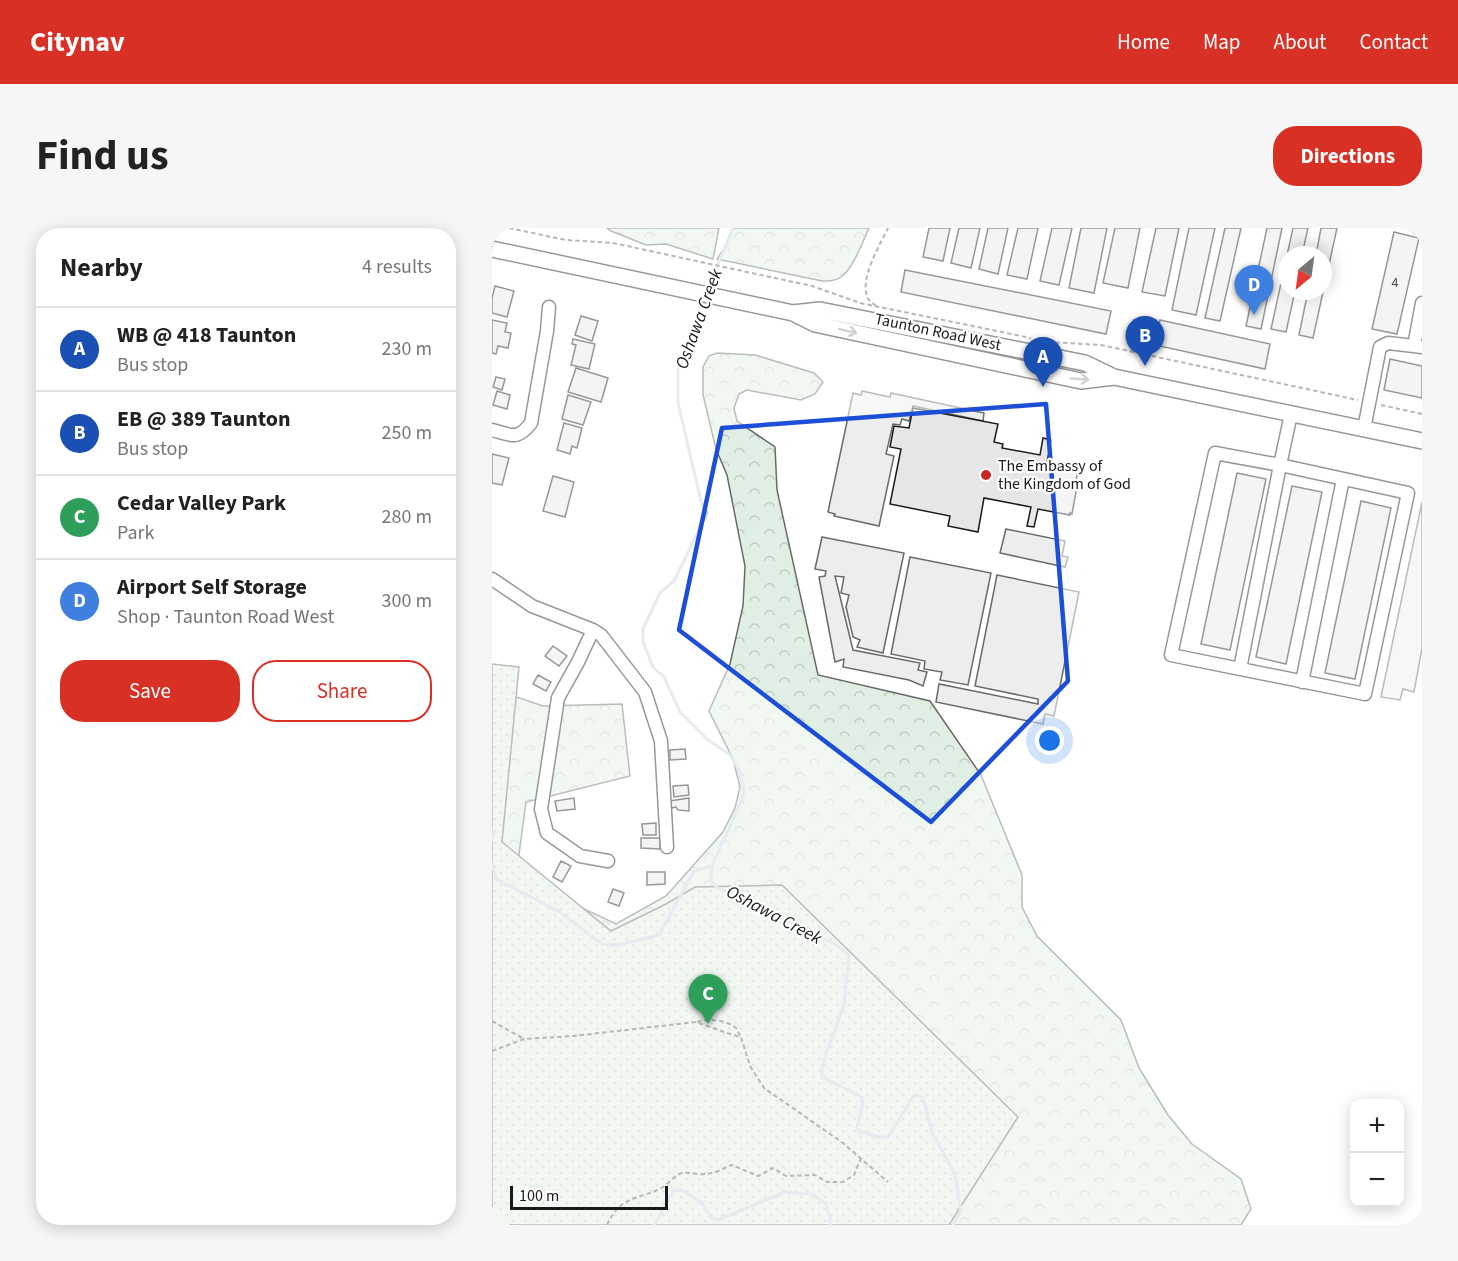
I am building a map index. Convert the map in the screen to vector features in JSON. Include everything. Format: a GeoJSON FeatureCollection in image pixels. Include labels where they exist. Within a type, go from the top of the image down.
{"type":"FeatureCollection","features":[{"type":"Feature","properties":{"kind":"main road","name":"Taunton Road West"},"geometry":{"type":"LineString","coordinates":[[492,249],[793,312],[820,310],[1025,350],[1085,363],[1114,377],[1422,441]]}},
{"type":"Feature","properties":{"kind":"street"},"geometry":{"type":"LineString","coordinates":[[1364,429],[1380,347],[1388,343],[1418,346],[1422,303]]}},
{"type":"Feature","properties":{"kind":"street"},"geometry":{"type":"LineString","coordinates":[[492,430],[516,436],[531,423],[549,307]]}},
{"type":"Feature","properties":{"kind":"street"},"geometry":{"type":"LineString","coordinates":[[1240,669],[1291,414]]}},
{"type":"Feature","properties":{"kind":"street"},"geometry":{"type":"LineString","coordinates":[[1215,453],[1343,479],[1408,494],[1365,694],[1171,655],[1215,453]]}},
{"type":"Feature","properties":{"kind":"street"},"geometry":{"type":"LineString","coordinates":[[1302,682],[1343,479]]}},
{"type":"Feature","properties":{"kind":"street"},"geometry":{"type":"LineString","coordinates":[[492,579],[532,606],[601,635],[645,692],[661,741],[667,847]]}},
{"type":"Feature","properties":{"kind":"street"},"geometry":{"type":"LineString","coordinates":[[592,630],[558,698],[541,809],[547,833],[580,855],[608,861]]}},
{"type":"Feature","properties":{"kind":"path"},"geometry":{"type":"LineString","coordinates":[[509,228],[566,240],[614,243],[812,286],[860,303],[1031,338]]}},
{"type":"Feature","properties":{"kind":"path"},"geometry":{"type":"LineString","coordinates":[[876,306],[869,299],[866,290],[867,279],[888,228]]}},
{"type":"Feature","properties":{"kind":"path"},"geometry":{"type":"LineString","coordinates":[[1042,340],[1056,343],[1101,345],[1422,414]]}},
{"type":"Feature","properties":{"kind":"path"},"geometry":{"type":"LineString","coordinates":[[492,1051],[524,1039],[573,1036],[696,1022],[705,1019],[724,1023],[736,1028],[750,1066],[764,1088],[843,1143],[888,1182]]}},
{"type":"Feature","properties":{"kind":"path"},"geometry":{"type":"LineString","coordinates":[[492,1022],[524,1039]]}},
{"type":"Feature","properties":{"kind":"path"},"geometry":{"type":"LineString","coordinates":[[696,1022],[741,1037]]}},
{"type":"Feature","properties":{"kind":"path"},"geometry":{"type":"LineString","coordinates":[[606,1225],[622,1203],[660,1188],[679,1174],[705,1174],[732,1166],[758,1176],[773,1168],[786,1176],[815,1175],[828,1182],[843,1182],[854,1175],[861,1158]]}},
{"type":"Feature","properties":{"kind":"highlighted area"},"geometry":{"type":"Polygon","coordinates":[[[1046,404],[1068,681],[931,822],[679,630],[722,428],[1046,404]]]}},
{"type":"Feature","properties":{"kind":"green space"},"geometry":{"type":"Polygon","coordinates":[[[607,228],[719,228],[713,259],[666,244],[646,245],[607,228]]]}},
{"type":"Feature","properties":{"kind":"green space"},"geometry":{"type":"Polygon","coordinates":[[[733,228],[869,228],[850,268],[841,277],[822,281],[717,259],[727,244],[733,228]]]}},
{"type":"Feature","properties":{"kind":"green space"},"geometry":{"type":"Polygon","coordinates":[[[717,353],[755,355],[814,373],[823,382],[815,394],[801,400],[747,390],[739,394],[734,408],[737,421],[775,447],[777,490],[818,675],[930,701],[981,775],[1022,875],[1022,907],[1037,936],[1121,1020],[1139,1068],[1168,1115],[1192,1144],[1241,1179],[1251,1209],[1241,1225],[492,1225],[492,689],[543,706],[622,704],[630,776],[526,802],[516,877],[616,924],[666,896],[723,832],[735,808],[740,787],[733,759],[709,711],[730,664],[743,606],[745,566],[727,475],[716,449],[703,395],[703,367],[709,356],[717,353]]]}},
{"type":"Feature","properties":{"kind":"green space"},"geometry":{"type":"Polygon","coordinates":[[[492,664],[519,667],[502,842],[611,931],[695,887],[782,885],[1018,1117],[949,1225],[492,1225],[492,664]]]}},
{"type":"Feature","properties":{"kind":"shaded area"},"geometry":{"type":"Polygon","coordinates":[[[862,391],[890,397],[891,393],[984,413],[983,421],[913,406],[909,421],[902,419],[900,425],[893,424],[886,454],[894,456],[879,526],[834,516],[835,514],[828,512],[853,393],[861,395],[862,391]]]}},
{"type":"Feature","properties":{"kind":"shaded area"},"geometry":{"type":"Polygon","coordinates":[[[1422,502],[1422,648],[1414,692],[1403,689],[1400,700],[1381,697],[1422,502]]]}},
{"type":"Feature","properties":{"kind":"shaded area"},"geometry":{"type":"Polygon","coordinates":[[[1006,529],[1065,541],[1062,556],[1068,557],[1065,567],[1000,553],[1006,529]]]}},
{"type":"Feature","properties":{"kind":"shaded area"},"geometry":{"type":"Polygon","coordinates":[[[822,537],[904,553],[883,653],[857,647],[860,640],[853,637],[846,607],[849,595],[841,593],[844,577],[835,576],[853,650],[920,663],[918,670],[927,672],[923,686],[909,680],[843,667],[844,659],[835,662],[819,577],[825,576],[826,571],[815,569],[822,537]]]}},
{"type":"Feature","properties":{"kind":"shaded area"},"geometry":{"type":"Polygon","coordinates":[[[910,557],[991,573],[968,685],[940,680],[942,672],[924,669],[925,661],[891,654],[910,557]]]}},
{"type":"Feature","properties":{"kind":"shaded area"},"geometry":{"type":"Polygon","coordinates":[[[997,575],[1079,592],[1054,716],[1045,714],[1043,724],[936,702],[939,684],[1038,704],[1038,699],[975,686],[997,575]]]}},
{"type":"Feature","properties":{"kind":"building"},"geometry":{"type":"Polygon","coordinates":[[[929,228],[950,228],[943,261],[923,257],[929,228]]]}},
{"type":"Feature","properties":{"kind":"building"},"geometry":{"type":"Polygon","coordinates":[[[959,228],[980,228],[971,268],[951,263],[959,228]]]}},
{"type":"Feature","properties":{"kind":"building"},"geometry":{"type":"Polygon","coordinates":[[[988,228],[1008,228],[998,274],[979,269],[988,228]]]}},
{"type":"Feature","properties":{"kind":"building"},"geometry":{"type":"Polygon","coordinates":[[[1018,228],[1038,228],[1027,279],[1007,275],[1018,228]]]}},
{"type":"Feature","properties":{"kind":"building"},"geometry":{"type":"Polygon","coordinates":[[[1052,228],[1072,228],[1059,285],[1040,281],[1052,228]]]}},
{"type":"Feature","properties":{"kind":"building"},"geometry":{"type":"Polygon","coordinates":[[[1081,228],[1107,228],[1094,293],[1069,288],[1081,228]]]}},
{"type":"Feature","properties":{"kind":"building"},"geometry":{"type":"Polygon","coordinates":[[[1115,228],[1140,228],[1128,288],[1103,283],[1115,228]]]}},
{"type":"Feature","properties":{"kind":"building"},"geometry":{"type":"Polygon","coordinates":[[[1156,228],[1179,228],[1165,296],[1142,292],[1156,228]]]}},
{"type":"Feature","properties":{"kind":"building"},"geometry":{"type":"Polygon","coordinates":[[[1189,228],[1215,228],[1196,315],[1172,310],[1189,228]]]}},
{"type":"Feature","properties":{"kind":"building"},"geometry":{"type":"Polygon","coordinates":[[[1225,228],[1241,228],[1220,321],[1205,318],[1225,228]]]}},
{"type":"Feature","properties":{"kind":"building"},"geometry":{"type":"Polygon","coordinates":[[[1267,228],[1282,228],[1261,329],[1246,326],[1267,228]]]}},
{"type":"Feature","properties":{"kind":"building"},"geometry":{"type":"Polygon","coordinates":[[[1293,228],[1308,228],[1304,246],[1289,246],[1293,228]]]}},
{"type":"Feature","properties":{"kind":"building"},"geometry":{"type":"Polygon","coordinates":[[[1321,228],[1337,228],[1332,251],[1332,246],[1318,246],[1321,228]]]}},
{"type":"Feature","properties":{"kind":"building"},"geometry":{"type":"Polygon","coordinates":[[[1394,232],[1419,238],[1397,334],[1372,329],[1394,232]]]}},
{"type":"Feature","properties":{"kind":"building"},"geometry":{"type":"Polygon","coordinates":[[[905,270],[1111,311],[1106,334],[901,292],[905,270]]]}},
{"type":"Feature","properties":{"kind":"building"},"geometry":{"type":"Polygon","coordinates":[[[495,286],[514,291],[507,317],[492,313],[495,286]]]}},
{"type":"Feature","properties":{"kind":"building"},"geometry":{"type":"Polygon","coordinates":[[[1278,297],[1278,300],[1293,300],[1286,332],[1271,329],[1278,297]]]}},
{"type":"Feature","properties":{"kind":"building"},"geometry":{"type":"Polygon","coordinates":[[[1306,300],[1321,300],[1313,338],[1299,335],[1306,300]]]}},
{"type":"Feature","properties":{"kind":"building"},"geometry":{"type":"Polygon","coordinates":[[[581,316],[598,321],[592,341],[575,335],[581,316]]]}},
{"type":"Feature","properties":{"kind":"building"},"geometry":{"type":"Polygon","coordinates":[[[492,320],[507,323],[505,332],[511,333],[508,348],[498,346],[496,354],[492,353],[492,320]]]}},
{"type":"Feature","properties":{"kind":"building"},"geometry":{"type":"Polygon","coordinates":[[[1160,320],[1270,344],[1265,369],[1155,345],[1160,320]]]}},
{"type":"Feature","properties":{"kind":"building"},"geometry":{"type":"Polygon","coordinates":[[[573,339],[595,344],[589,369],[571,365],[576,345],[572,344],[573,339]]]}},
{"type":"Feature","properties":{"kind":"building"},"geometry":{"type":"Polygon","coordinates":[[[1390,359],[1422,366],[1422,398],[1384,390],[1390,359]]]}},
{"type":"Feature","properties":{"kind":"building"},"geometry":{"type":"Polygon","coordinates":[[[576,368],[608,378],[601,402],[568,392],[576,368]]]}},
{"type":"Feature","properties":{"kind":"building"},"geometry":{"type":"Polygon","coordinates":[[[496,377],[505,379],[502,390],[493,387],[496,377]]]}},
{"type":"Feature","properties":{"kind":"building"},"geometry":{"type":"Polygon","coordinates":[[[497,391],[510,395],[507,409],[493,405],[497,391]]]}},
{"type":"Feature","properties":{"kind":"building"},"geometry":{"type":"Polygon","coordinates":[[[568,395],[591,402],[583,425],[562,419],[568,395]]]}},
{"type":"Feature","properties":{"kind":"building","name":"The Embassy of the Kingdom of God"},"geometry":{"type":"Polygon","coordinates":[[[913,408],[998,424],[994,442],[1003,444],[1002,448],[1040,455],[1043,438],[1051,440],[1047,463],[1078,470],[1072,514],[1038,509],[1034,527],[1027,526],[1031,507],[984,498],[978,532],[948,526],[950,516],[890,504],[901,449],[890,447],[894,426],[909,428],[913,408]]]}},
{"type":"Feature","properties":{"kind":"building"},"geometry":{"type":"Polygon","coordinates":[[[564,423],[582,428],[577,448],[572,446],[570,454],[557,450],[564,423]]]}},
{"type":"Feature","properties":{"kind":"building"},"geometry":{"type":"Polygon","coordinates":[[[492,454],[509,458],[502,485],[492,483],[492,454]]]}},
{"type":"Feature","properties":{"kind":"building"},"geometry":{"type":"Polygon","coordinates":[[[1237,473],[1266,479],[1230,650],[1201,644],[1237,473]]]}},
{"type":"Feature","properties":{"kind":"building"},"geometry":{"type":"Polygon","coordinates":[[[553,476],[574,482],[565,517],[543,511],[553,476]]]}},
{"type":"Feature","properties":{"kind":"building"},"geometry":{"type":"Polygon","coordinates":[[[1292,486],[1322,492],[1286,664],[1256,657],[1292,486]]]}},
{"type":"Feature","properties":{"kind":"building"},"geometry":{"type":"Polygon","coordinates":[[[1361,501],[1391,508],[1355,679],[1325,673],[1361,501]]]}},
{"type":"Feature","properties":{"kind":"building"},"geometry":{"type":"Polygon","coordinates":[[[553,646],[567,656],[559,666],[545,656],[553,646]]]}},
{"type":"Feature","properties":{"kind":"building"},"geometry":{"type":"Polygon","coordinates":[[[538,675],[551,682],[546,691],[533,684],[538,675]]]}},
{"type":"Feature","properties":{"kind":"building"},"geometry":{"type":"Polygon","coordinates":[[[685,749],[686,759],[670,760],[670,750],[685,749]]]}},
{"type":"Feature","properties":{"kind":"building"},"geometry":{"type":"Polygon","coordinates":[[[688,785],[689,795],[674,797],[673,786],[688,785]]]}},
{"type":"Feature","properties":{"kind":"building"},"geometry":{"type":"Polygon","coordinates":[[[574,798],[575,809],[557,811],[555,801],[574,798]]]}},
{"type":"Feature","properties":{"kind":"building"},"geometry":{"type":"Polygon","coordinates":[[[689,798],[689,811],[678,810],[676,807],[671,808],[670,801],[689,798]]]}},
{"type":"Feature","properties":{"kind":"building"},"geometry":{"type":"Polygon","coordinates":[[[656,823],[656,835],[643,835],[642,824],[656,823]]]}},
{"type":"Feature","properties":{"kind":"building"},"geometry":{"type":"Polygon","coordinates":[[[641,838],[660,838],[660,849],[641,848],[641,838]]]}},
{"type":"Feature","properties":{"kind":"building"},"geometry":{"type":"Polygon","coordinates":[[[561,861],[571,866],[562,882],[553,877],[561,861]]]}},
{"type":"Feature","properties":{"kind":"building"},"geometry":{"type":"Polygon","coordinates":[[[647,872],[665,872],[665,884],[647,885],[647,872]]]}},
{"type":"Feature","properties":{"kind":"building"},"geometry":{"type":"Polygon","coordinates":[[[613,889],[624,893],[619,906],[608,902],[613,889]]]}},
{"type":"Feature","properties":{"kind":"waterway","name":"Oshawa Creek"},"geometry":{"type":"LineString","coordinates":[[707,290],[733,228]]}},
{"type":"Feature","properties":{"kind":"waterway","name":"Oshawa Creek"},"geometry":{"type":"LineString","coordinates":[[704,299],[678,371],[678,403],[701,501],[707,513],[674,581],[660,593],[643,629],[643,642],[653,667],[664,677],[680,712],[707,739],[730,755],[739,770],[744,791],[742,800],[712,866],[711,882],[718,888],[837,945],[849,955],[844,1004],[822,1066],[822,1077],[862,1097],[863,1103],[857,1127],[859,1131],[879,1137],[888,1137],[913,1097],[917,1095],[923,1098],[932,1132],[955,1175],[961,1211],[953,1225]]}},
{"type":"Feature","properties":{"kind":"waterway"},"geometry":{"type":"LineString","coordinates":[[492,829],[494,835],[492,840]]}},
{"type":"Feature","properties":{"kind":"waterway"},"geometry":{"type":"LineString","coordinates":[[492,862],[496,879],[560,912],[602,944],[617,945],[659,935],[694,871],[712,866]]}},
{"type":"Feature","properties":{"kind":"waterway","name":"Oshawa Creek"},"geometry":{"type":"LineString","coordinates":[[654,1225],[673,1191],[681,1190],[702,1203],[711,1218],[718,1220],[785,1192],[812,1194],[825,1203],[830,1225]]}},
{"type":"Feature","properties":{"kind":"place","name":"Airport Self Storage"},"geometry":{"type":"Point","coordinates":[1254,315]}},
{"type":"Feature","properties":{"kind":"place","name":"EB @ 389 Taunton"},"geometry":{"type":"Point","coordinates":[1145,366]}},
{"type":"Feature","properties":{"kind":"place","name":"WB @ 418 Taunton"},"geometry":{"type":"Point","coordinates":[1043,387]}},
{"type":"Feature","properties":{"kind":"place","name":"The Embassy of the Kingdom of God"},"geometry":{"type":"Point","coordinates":[986,475]}},
{"type":"Feature","properties":{"kind":"place","name":"Cedar Valley Park"},"geometry":{"type":"Point","coordinates":[708,1024]}}]}
